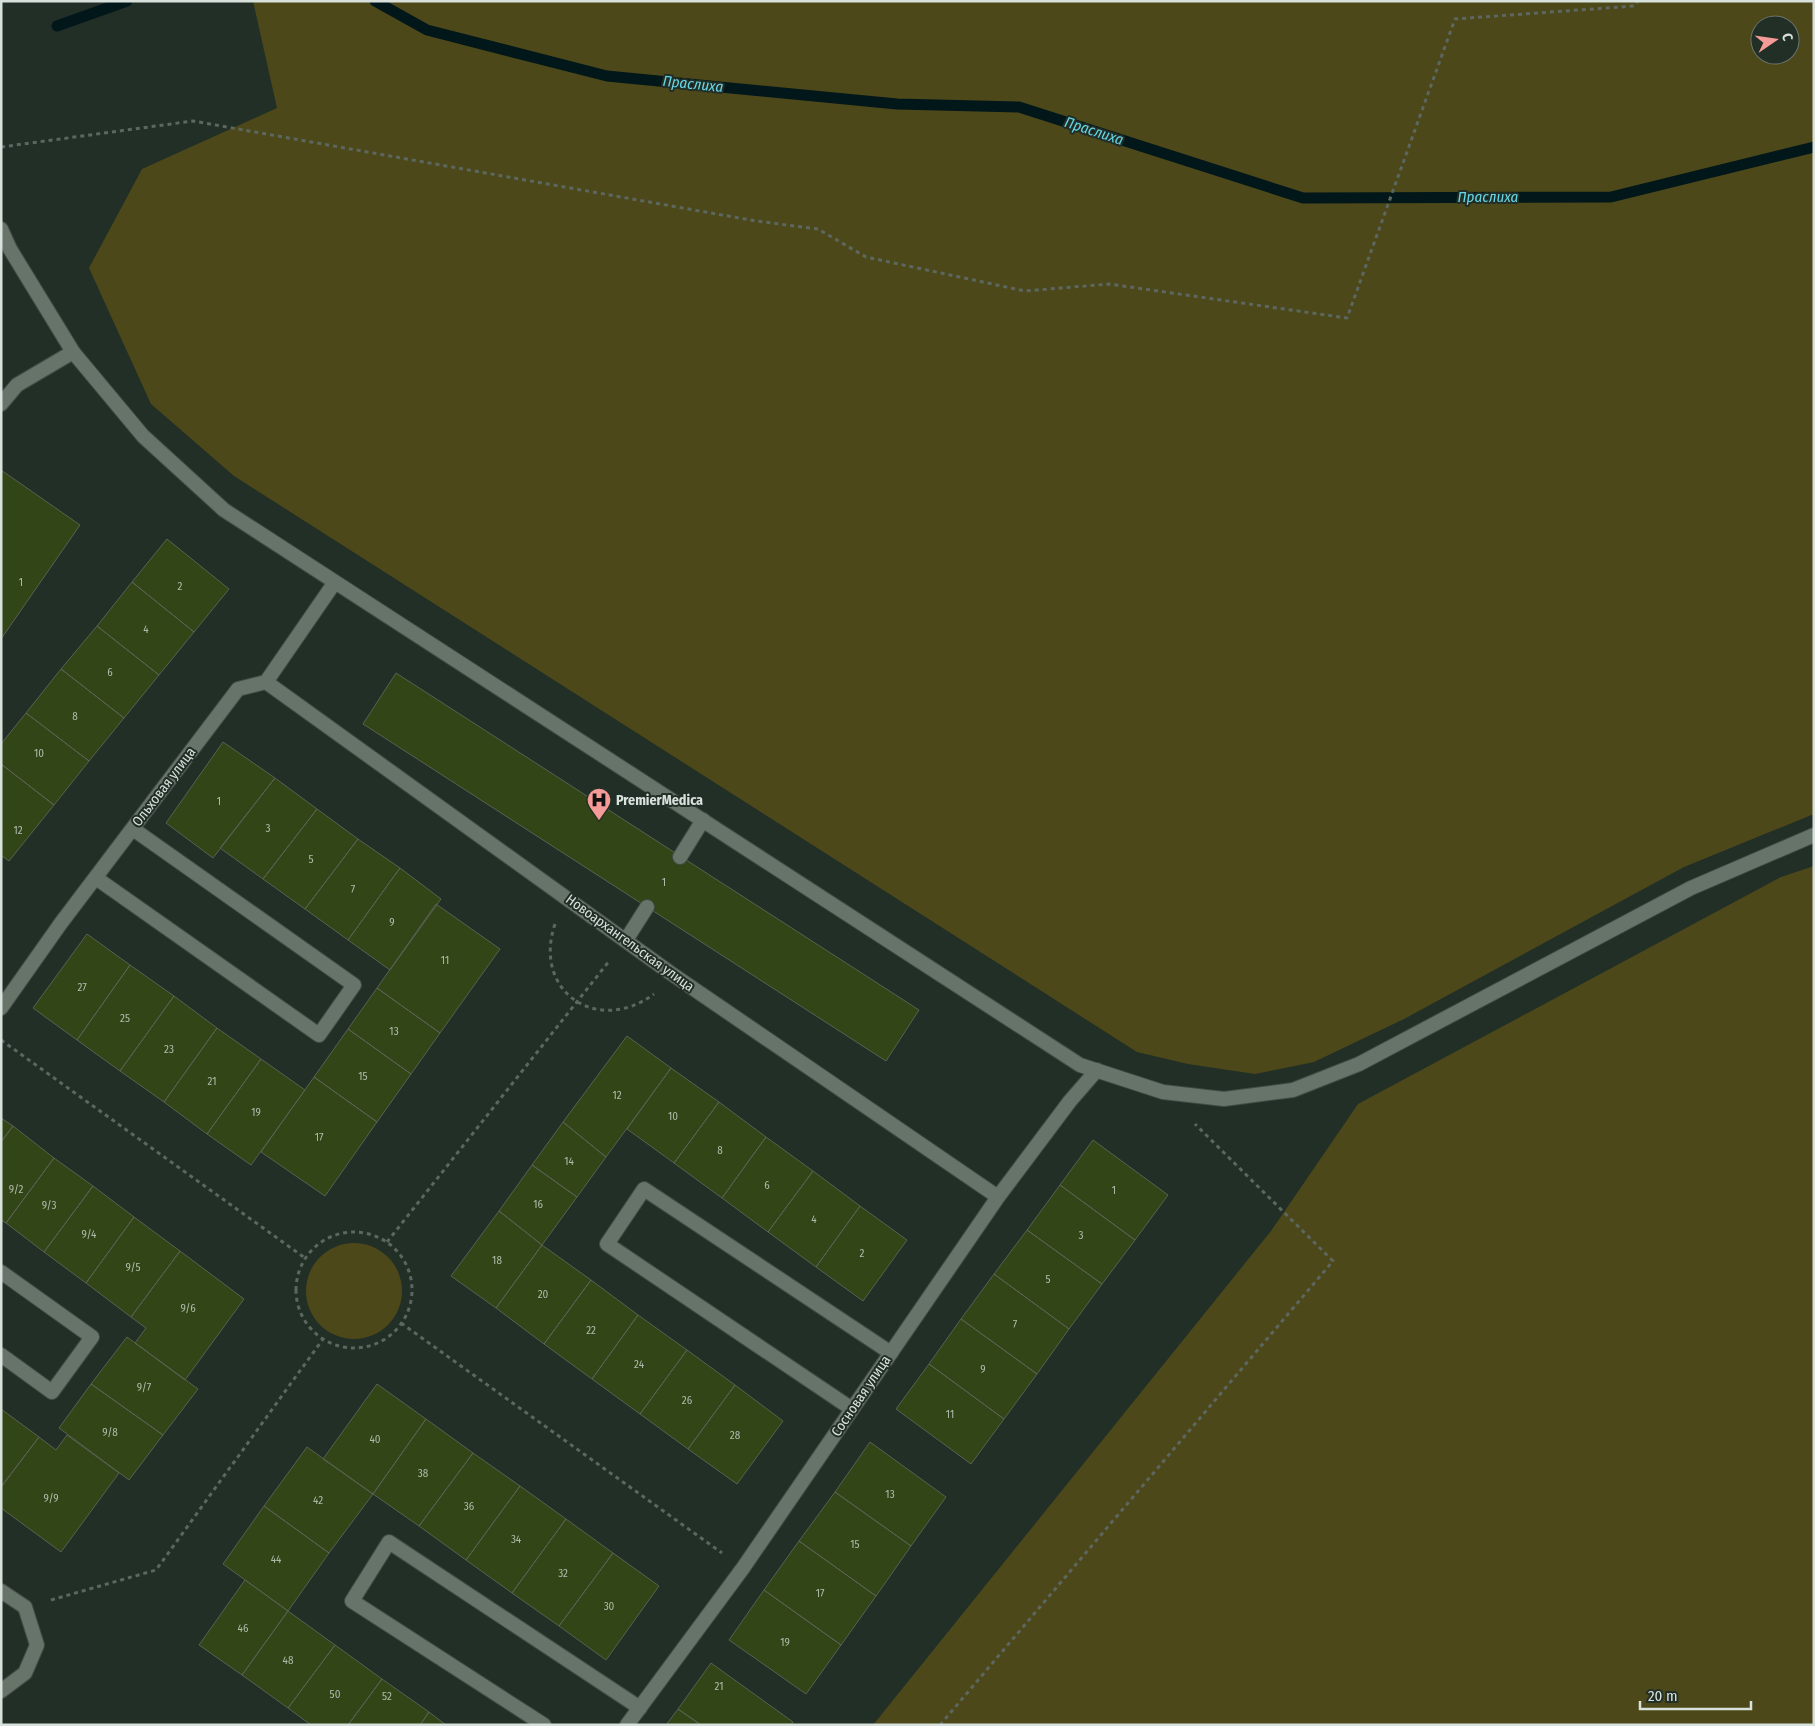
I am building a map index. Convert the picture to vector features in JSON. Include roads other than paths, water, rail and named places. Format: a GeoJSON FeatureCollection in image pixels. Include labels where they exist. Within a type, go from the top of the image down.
{"type":"FeatureCollection","features":[{"type":"Feature","properties":{"kind":"street"},"geometry":{"type":"LineString","coordinates":[[1,229],[10,249],[74,352],[143,436],[224,510],[1080,1065],[1163,1092],[1224,1099],[1293,1090],[1359,1064],[1691,888],[1814,835]]}},
{"type":"Feature","properties":{"kind":"street"},"geometry":{"type":"LineString","coordinates":[[1,404],[17,385],[74,352]]}},
{"type":"Feature","properties":{"kind":"street"},"geometry":{"type":"LineString","coordinates":[[266,682],[335,582]]}},
{"type":"Feature","properties":{"kind":"street","name":"Ольховая улица"},"geometry":{"type":"LineString","coordinates":[[1,1008],[238,689],[266,682]]}},
{"type":"Feature","properties":{"kind":"street","name":"Новоархангельская улица"},"geometry":{"type":"LineString","coordinates":[[266,682],[669,972],[998,1196]]}},
{"type":"Feature","properties":{"kind":"street"},"geometry":{"type":"LineString","coordinates":[[680,857],[703,820]]}},
{"type":"Feature","properties":{"kind":"street"},"geometry":{"type":"LineString","coordinates":[[96,878],[319,1035],[354,985],[133,829]]}},
{"type":"Feature","properties":{"kind":"street"},"geometry":{"type":"LineString","coordinates":[[626,940],[647,907]]}},
{"type":"Feature","properties":{"kind":"street","name":"Сосновая улица"},"geometry":{"type":"LineString","coordinates":[[628,1725],[743,1568],[998,1196],[1070,1101],[1097,1070]]}},
{"type":"Feature","properties":{"kind":"street"},"geometry":{"type":"LineString","coordinates":[[852,1409],[607,1244],[644,1188],[890,1353]]}},
{"type":"Feature","properties":{"kind":"street"},"geometry":{"type":"LineString","coordinates":[[1,1272],[92,1337],[52,1392],[1,1355]]}},
{"type":"Feature","properties":{"kind":"street"},"geometry":{"type":"LineString","coordinates":[[544,1725],[352,1601],[389,1542],[640,1708]]}},
{"type":"Feature","properties":{"kind":"street"},"geometry":{"type":"LineString","coordinates":[[1,1591],[25,1607],[37,1645],[25,1673],[1,1691]]}},
{"type":"Feature","properties":{"kind":"waterway","name":"Праслиха"},"geometry":{"type":"LineString","coordinates":[[57,26],[127,1]]}},
{"type":"Feature","properties":{"kind":"waterway","name":"Праслиха"},"geometry":{"type":"LineString","coordinates":[[375,1],[427,30],[607,76],[897,104],[1019,107],[1303,198],[1611,197],[1814,147]]}},
{"type":"Feature","properties":{"kind":"place","name":"PremierMedica"},"geometry":{"type":"Point","coordinates":[599,821]}}]}
